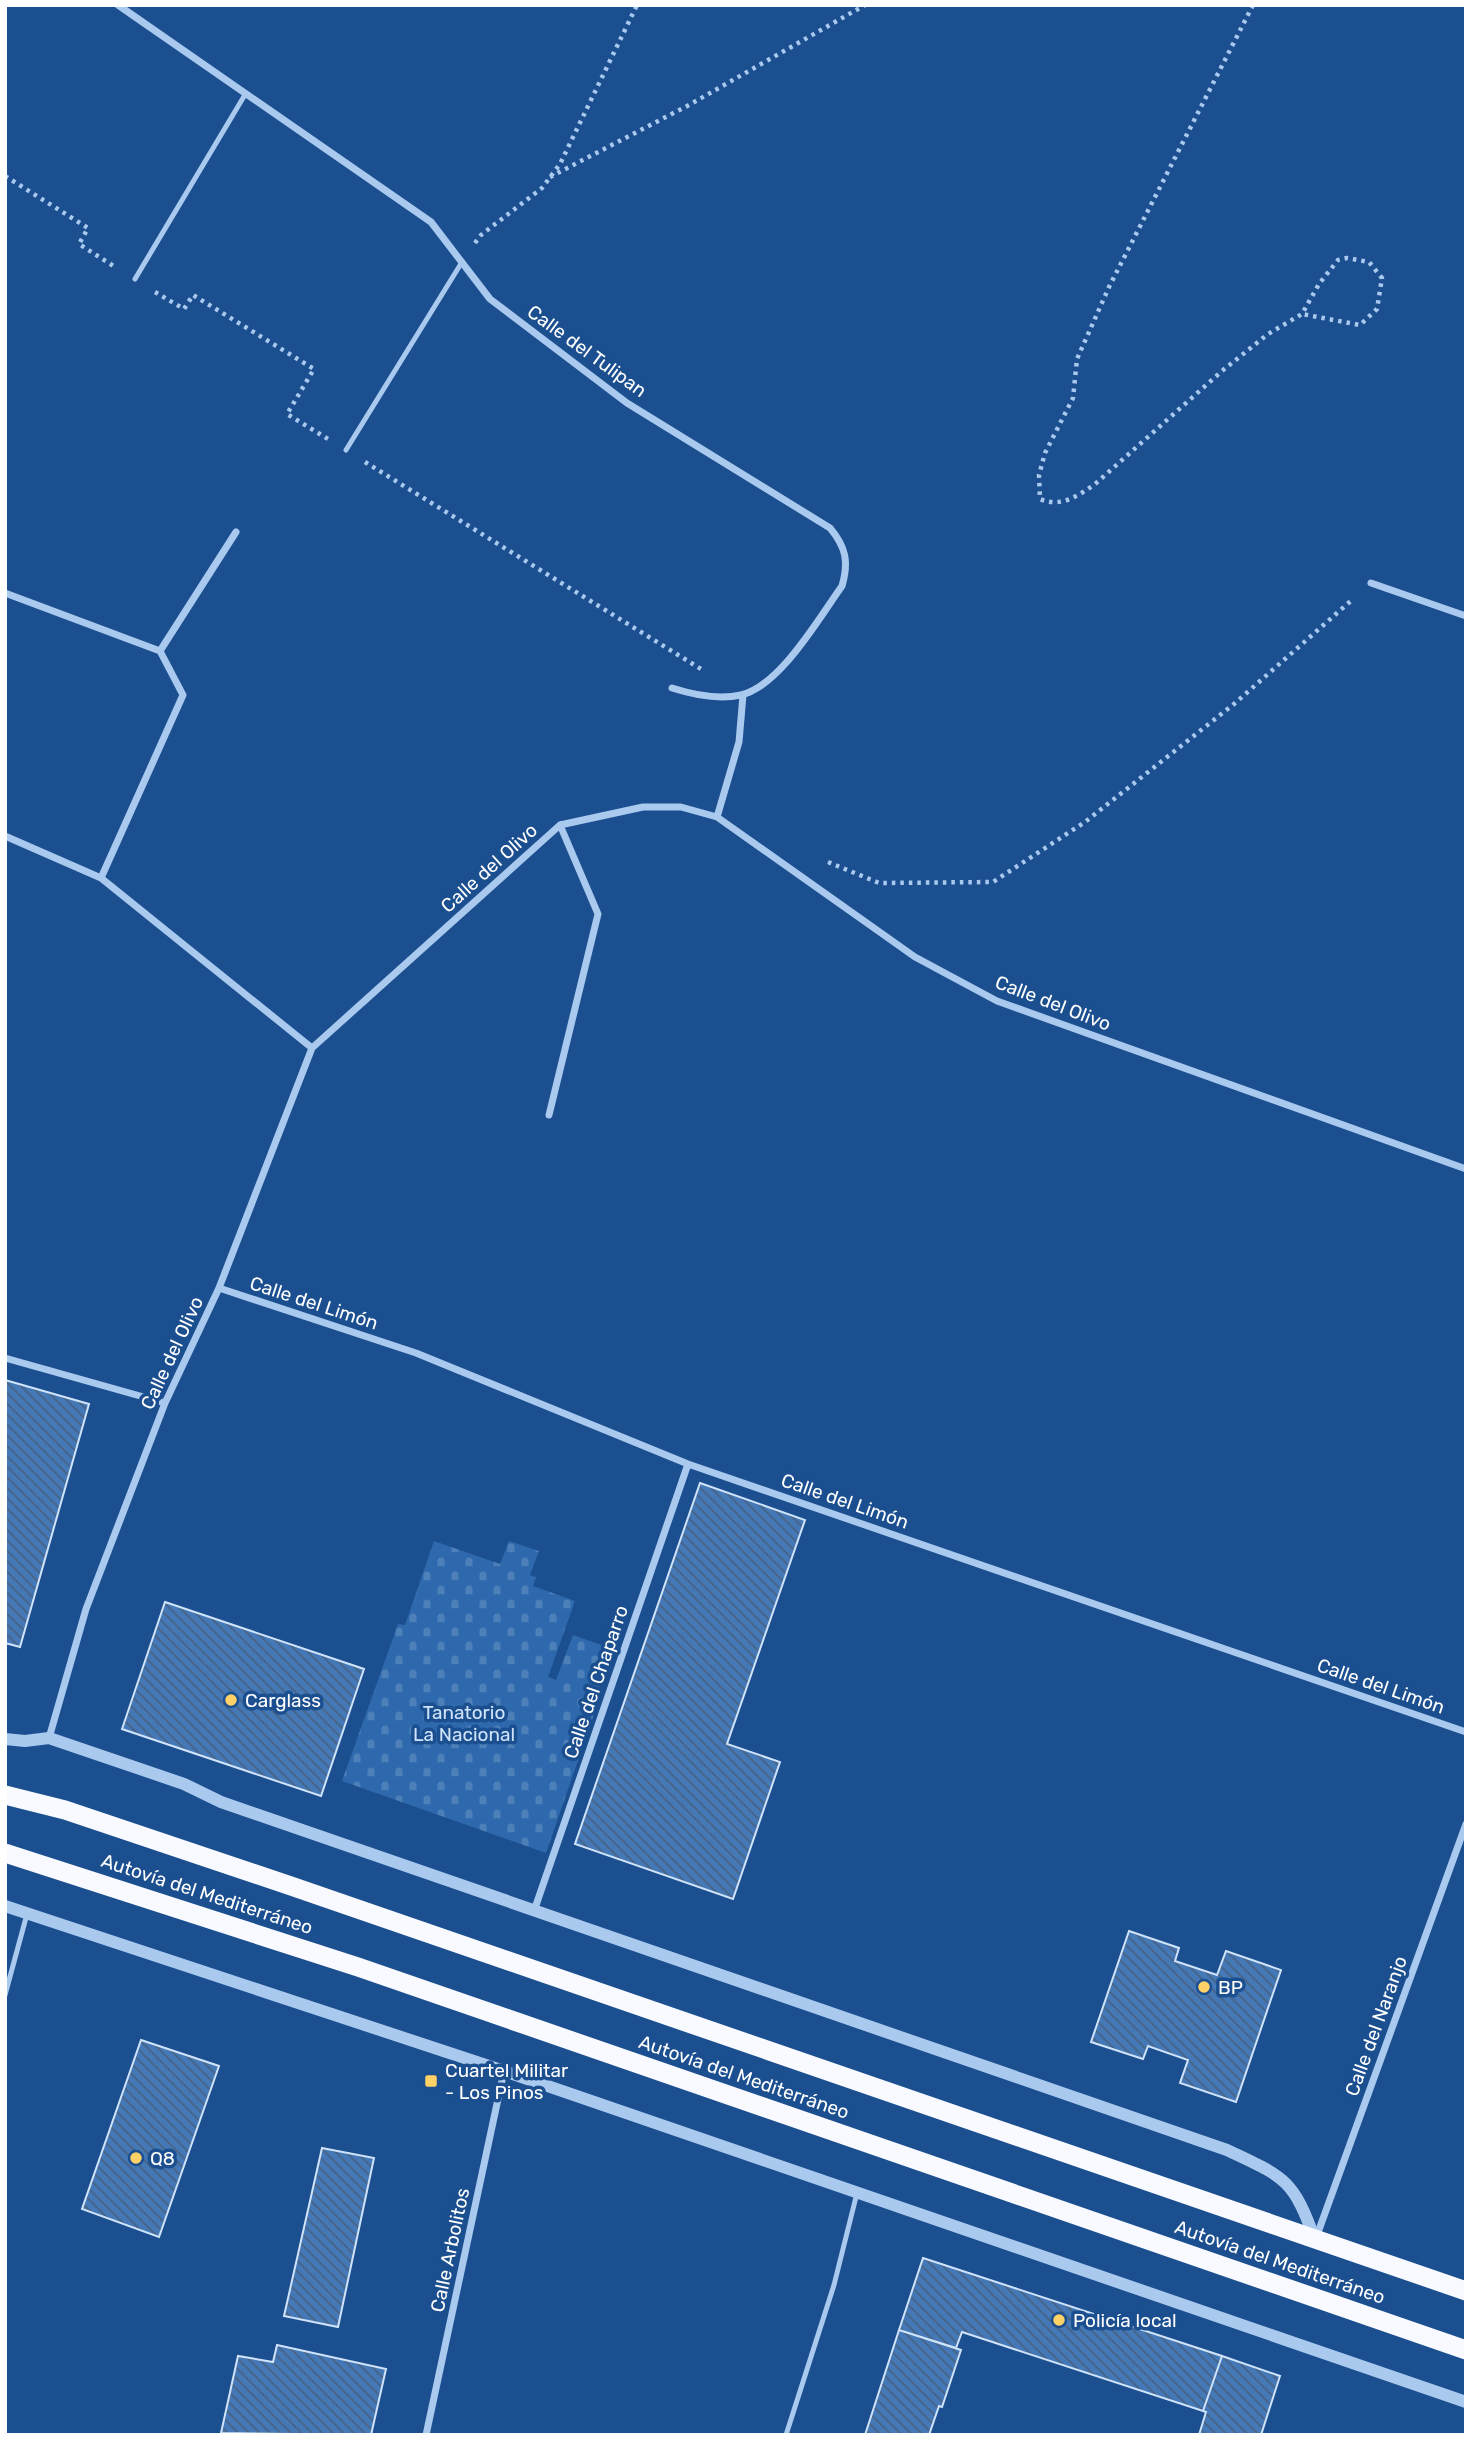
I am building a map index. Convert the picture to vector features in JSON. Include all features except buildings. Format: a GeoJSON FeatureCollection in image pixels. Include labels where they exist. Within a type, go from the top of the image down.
{"type":"FeatureCollection","features":[{"type":"Feature","properties":{"kind":"highway","name":"Autovía del Mediterráneo"},"geometry":{"type":"LineString","coordinates":[[5,1795],[65,1811],[291,1886],[1466,2291]]}},
{"type":"Feature","properties":{"kind":"highway","name":"Autovía del Mediterráneo"},"geometry":{"type":"LineString","coordinates":[[5,1853],[358,1968],[1466,2350]]}},
{"type":"Feature","properties":{"kind":"street","name":"Calle del Tulipan"},"geometry":{"type":"LineString","coordinates":[[118,5],[431,222],[490,299],[627,402],[830,528],[840,540],[846,554],[847,571],[842,586],[776,675],[743,695],[698,696],[672,688]]}},
{"type":"Feature","properties":{"kind":"street"},"geometry":{"type":"LineString","coordinates":[[160,651],[236,532]]}},
{"type":"Feature","properties":{"kind":"street"},"geometry":{"type":"LineString","coordinates":[[1371,583],[1466,616]]}},
{"type":"Feature","properties":{"kind":"street"},"geometry":{"type":"LineString","coordinates":[[5,593],[160,651],[183,695],[101,878]]}},
{"type":"Feature","properties":{"kind":"street"},"geometry":{"type":"LineString","coordinates":[[717,817],[739,742],[743,695]]}},
{"type":"Feature","properties":{"kind":"street","name":"Calle del Olivo"},"geometry":{"type":"LineString","coordinates":[[49,1738],[86,1609],[165,1403],[219,1288],[312,1048],[560,825],[643,807],[681,807],[717,817],[915,957],[997,1001],[1466,1169]]}},
{"type":"Feature","properties":{"kind":"street"},"geometry":{"type":"LineString","coordinates":[[550,1115],[597,914],[560,825]]}},
{"type":"Feature","properties":{"kind":"street"},"geometry":{"type":"LineString","coordinates":[[5,836],[101,878],[312,1048]]}},
{"type":"Feature","properties":{"kind":"street","name":"Calle del Limón"},"geometry":{"type":"LineString","coordinates":[[219,1288],[416,1353],[688,1464],[1466,1732]]}},
{"type":"Feature","properties":{"kind":"street"},"geometry":{"type":"LineString","coordinates":[[5,1358],[165,1403]]}},
{"type":"Feature","properties":{"kind":"street","name":"Calle del Chaparro"},"geometry":{"type":"LineString","coordinates":[[534,1911],[688,1464]]}},
{"type":"Feature","properties":{"kind":"street"},"geometry":{"type":"LineString","coordinates":[[5,1739],[25,1741],[49,1738],[184,1784],[220,1802],[1227,2150],[1276,2173],[1301,2199],[1315,2240]]}},
{"type":"Feature","properties":{"kind":"street","name":"Calle del Naranjo"},"geometry":{"type":"LineString","coordinates":[[1315,2240],[1466,1824]]}},
{"type":"Feature","properties":{"kind":"street"},"geometry":{"type":"LineString","coordinates":[[5,1906],[504,2071],[1466,2402]]}},
{"type":"Feature","properties":{"kind":"street","name":"Calle Arbolitos"},"geometry":{"type":"LineString","coordinates":[[426,2435],[504,2071]]}},
{"type":"Feature","properties":{"kind":"lane"},"geometry":{"type":"LineString","coordinates":[[135,279],[246,93]]}},
{"type":"Feature","properties":{"kind":"lane"},"geometry":{"type":"LineString","coordinates":[[346,450],[462,262]]}},
{"type":"Feature","properties":{"kind":"lane"},"geometry":{"type":"LineString","coordinates":[[5,1995],[28,1912]]}},
{"type":"Feature","properties":{"kind":"lane"},"geometry":{"type":"LineString","coordinates":[[786,2435],[834,2285],[857,2193]]}},
{"type":"Feature","properties":{"kind":"path"},"geometry":{"type":"LineString","coordinates":[[462,262],[481,235],[542,188],[560,163],[637,5]]}},
{"type":"Feature","properties":{"kind":"path"},"geometry":{"type":"LineString","coordinates":[[550,177],[689,105],[864,5]]}},
{"type":"Feature","properties":{"kind":"path"},"geometry":{"type":"LineString","coordinates":[[1253,5],[1109,287],[1077,359],[1073,398],[1045,453],[1039,475],[1040,499],[1055,503],[1071,500],[1094,485],[1222,371],[1268,334],[1302,314],[1319,284],[1338,260],[1360,258],[1369,262],[1382,278],[1377,309],[1360,325],[1302,314]]}},
{"type":"Feature","properties":{"kind":"path"},"geometry":{"type":"LineString","coordinates":[[817,858],[879,883],[993,882],[1085,822],[1234,704],[1371,583]]}},
{"type":"Feature","properties":{"kind":"green space","name":"Tanatorio La Nacional"},"geometry":{"type":"Polygon","coordinates":[[[434,1541],[500,1564],[509,1541],[539,1551],[530,1575],[536,1577],[533,1586],[575,1601],[548,1677],[556,1680],[573,1635],[613,1649],[597,1693],[601,1694],[546,1853],[342,1781],[398,1624],[405,1625],[434,1541]]]}},
{"type":"Feature","properties":{"kind":"place","name":"Carglass"},"geometry":{"type":"Point","coordinates":[231,1700]}},
{"type":"Feature","properties":{"kind":"place","name":"BP"},"geometry":{"type":"Point","coordinates":[1204,1987]}},
{"type":"Feature","properties":{"kind":"place","name":"Cuartel Militar - Los Pinos"},"geometry":{"type":"Point","coordinates":[431,2081]}},
{"type":"Feature","properties":{"kind":"place","name":"Q8"},"geometry":{"type":"Point","coordinates":[136,2158]}},
{"type":"Feature","properties":{"kind":"place","name":"Policía local"},"geometry":{"type":"Point","coordinates":[1059,2320]}}]}
